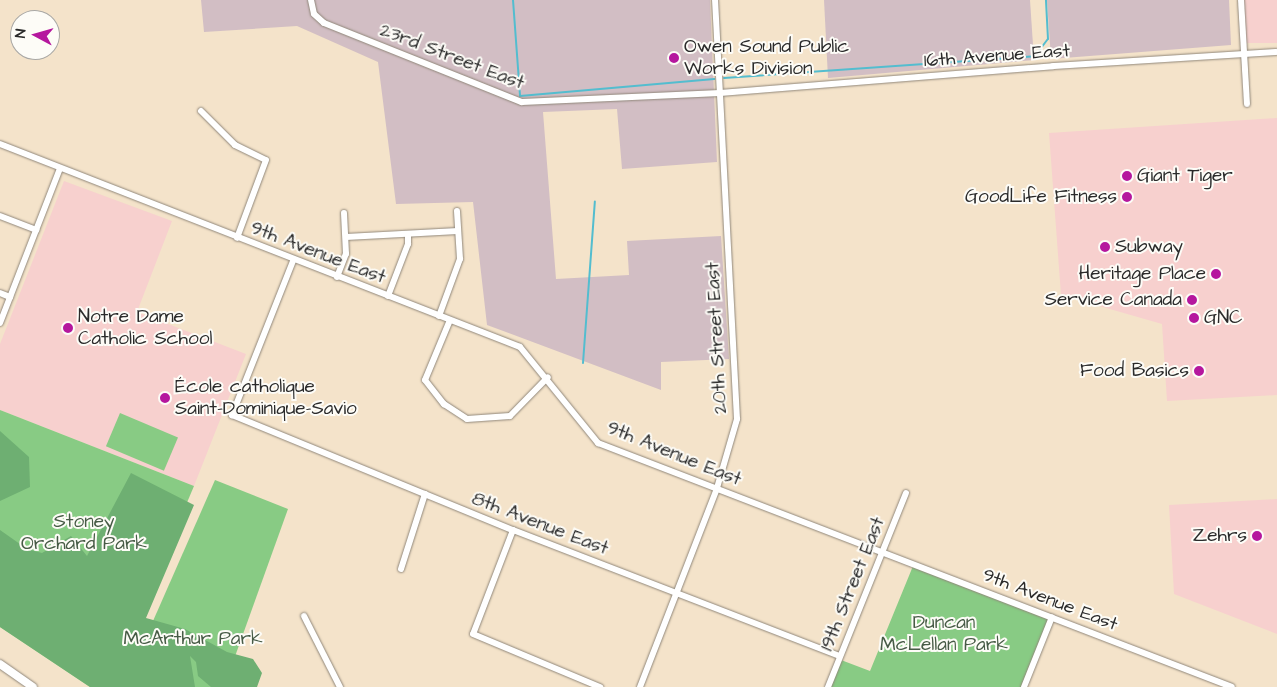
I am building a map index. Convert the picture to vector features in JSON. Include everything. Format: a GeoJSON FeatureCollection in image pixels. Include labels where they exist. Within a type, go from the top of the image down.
{"type":"FeatureCollection","features":[{"type":"Feature","properties":{"kind":"main road"},"geometry":{"type":"LineString","coordinates":[[0,664],[33,687]]}},
{"type":"Feature","properties":{"kind":"street","name":"23rd Street East"},"geometry":{"type":"LineString","coordinates":[[311,0],[314,14],[324,23],[522,102],[720,93]]}},
{"type":"Feature","properties":{"kind":"street","name":"20th Street East"},"geometry":{"type":"LineString","coordinates":[[640,687],[678,594],[717,488],[737,419],[715,0]]}},
{"type":"Feature","properties":{"kind":"street"},"geometry":{"type":"LineString","coordinates":[[1242,0],[1247,104]]}},
{"type":"Feature","properties":{"kind":"street","name":"16th Avenue East"},"geometry":{"type":"LineString","coordinates":[[720,93],[1277,52]]}},
{"type":"Feature","properties":{"kind":"street"},"geometry":{"type":"LineString","coordinates":[[201,111],[220,134],[266,160],[237,238]]}},
{"type":"Feature","properties":{"kind":"street","name":"9th Avenue East"},"geometry":{"type":"LineString","coordinates":[[0,144],[293,261],[520,347],[548,378],[598,443],[883,551],[1217,684],[1232,687]]}},
{"type":"Feature","properties":{"kind":"street"},"geometry":{"type":"LineString","coordinates":[[0,322],[60,168]]}},
{"type":"Feature","properties":{"kind":"street"},"geometry":{"type":"LineString","coordinates":[[439,316],[460,259],[457,211]]}},
{"type":"Feature","properties":{"kind":"street"},"geometry":{"type":"LineString","coordinates":[[337,277],[346,254],[344,213]]}},
{"type":"Feature","properties":{"kind":"street"},"geometry":{"type":"LineString","coordinates":[[0,216],[36,230]]}},
{"type":"Feature","properties":{"kind":"street"},"geometry":{"type":"LineString","coordinates":[[346,237],[458,231]]}},
{"type":"Feature","properties":{"kind":"street"},"geometry":{"type":"LineString","coordinates":[[388,296],[408,244],[408,234]]}},
{"type":"Feature","properties":{"kind":"street","name":"8th Avenue East"},"geometry":{"type":"LineString","coordinates":[[293,261],[232,415],[513,530],[839,656]]}},
{"type":"Feature","properties":{"kind":"street"},"geometry":{"type":"LineString","coordinates":[[0,293],[10,297]]}},
{"type":"Feature","properties":{"kind":"street"},"geometry":{"type":"LineString","coordinates":[[450,320],[425,380],[444,404],[467,419],[510,416],[548,378]]}},
{"type":"Feature","properties":{"kind":"street","name":"19th Street East"},"geometry":{"type":"LineString","coordinates":[[828,687],[906,493]]}},
{"type":"Feature","properties":{"kind":"street"},"geometry":{"type":"LineString","coordinates":[[401,569],[425,494]]}},
{"type":"Feature","properties":{"kind":"street"},"geometry":{"type":"LineString","coordinates":[[513,530],[473,634],[600,687]]}},
{"type":"Feature","properties":{"kind":"street"},"geometry":{"type":"LineString","coordinates":[[304,616],[340,687]]}},
{"type":"Feature","properties":{"kind":"street"},"geometry":{"type":"LineString","coordinates":[[1024,687],[1052,617]]}},
{"type":"Feature","properties":{"kind":"shaded area"},"geometry":{"type":"Polygon","coordinates":[[[201,0],[710,0],[717,162],[622,169],[617,109],[543,112],[556,279],[629,275],[627,241],[721,236],[729,359],[661,362],[661,390],[487,325],[473,202],[396,204],[378,62],[297,26],[204,32],[201,0]]]}},
{"type":"Feature","properties":{"kind":"shaded area"},"geometry":{"type":"Polygon","coordinates":[[[824,0],[1030,0],[1034,60],[828,78],[824,0]]]}},
{"type":"Feature","properties":{"kind":"shaded area"},"geometry":{"type":"Polygon","coordinates":[[[1047,0],[1229,0],[1231,45],[1051,59],[1047,0]]]}},
{"type":"Feature","properties":{"kind":"shaded area"},"geometry":{"type":"Polygon","coordinates":[[[1244,0],[1277,0],[1277,43],[1244,43],[1244,0]]]}},
{"type":"Feature","properties":{"kind":"shaded area","name":"Heritage Place"},"geometry":{"type":"Polygon","coordinates":[[[1277,118],[1277,395],[1167,401],[1162,324],[1061,295],[1049,133],[1277,118]]]}},
{"type":"Feature","properties":{"kind":"shaded area","name":"Notre Dame Catholic School"},"geometry":{"type":"Polygon","coordinates":[[[64,181],[172,221],[137,312],[246,354],[194,486],[0,410],[0,344],[64,181]]]}},
{"type":"Feature","properties":{"kind":"shaded area"},"geometry":{"type":"Polygon","coordinates":[[[1277,499],[1277,634],[1174,594],[1169,505],[1277,499]]]}},
{"type":"Feature","properties":{"kind":"green space","name":"Stoney Orchard Park"},"geometry":{"type":"Polygon","coordinates":[[[0,410],[194,486],[109,687],[90,687],[0,627],[0,410]]]}},
{"type":"Feature","properties":{"kind":"green space"},"geometry":{"type":"Polygon","coordinates":[[[120,413],[178,438],[164,471],[106,446],[120,413]]]}},
{"type":"Feature","properties":{"kind":"green space"},"geometry":{"type":"Polygon","coordinates":[[[0,431],[29,457],[30,487],[0,501],[0,431]]]}},
{"type":"Feature","properties":{"kind":"green space","name":"Stoney Orchard Park"},"geometry":{"type":"Polygon","coordinates":[[[131,473],[194,505],[146,618],[185,629],[227,652],[253,659],[262,673],[257,687],[211,687],[198,676],[196,662],[190,656],[195,687],[90,687],[0,627],[0,530],[27,549],[42,553],[71,536],[87,556],[131,473]]]}},
{"type":"Feature","properties":{"kind":"green space","name":"McArthur Park"},"geometry":{"type":"Polygon","coordinates":[[[215,480],[288,509],[224,687],[124,687],[215,480]]]}},
{"type":"Feature","properties":{"kind":"green space","name":"Duncan McLellan Park"},"geometry":{"type":"Polygon","coordinates":[[[913,566],[1049,618],[1021,687],[830,687],[841,660],[870,671],[913,566]]]}},
{"type":"Feature","properties":{"kind":"waterway"},"geometry":{"type":"LineString","coordinates":[[513,0],[520,96],[714,79]]}},
{"type":"Feature","properties":{"kind":"waterway"},"geometry":{"type":"LineString","coordinates":[[724,78],[1035,56],[1048,39],[1046,0]]}},
{"type":"Feature","properties":{"kind":"waterway"},"geometry":{"type":"LineString","coordinates":[[583,363],[595,201]]}},
{"type":"Feature","properties":{"kind":"place","name":"Owen Sound Public Works Division"},"geometry":{"type":"Point","coordinates":[674,58]}},
{"type":"Feature","properties":{"kind":"place","name":"Giant Tiger"},"geometry":{"type":"Point","coordinates":[1127,176]}},
{"type":"Feature","properties":{"kind":"place","name":"GoodLife Fitness"},"geometry":{"type":"Point","coordinates":[1127,197]}},
{"type":"Feature","properties":{"kind":"place","name":"Subway"},"geometry":{"type":"Point","coordinates":[1105,247]}},
{"type":"Feature","properties":{"kind":"place","name":"Heritage Place"},"geometry":{"type":"Point","coordinates":[1216,274]}},
{"type":"Feature","properties":{"kind":"place","name":"Service Canada"},"geometry":{"type":"Point","coordinates":[1192,300]}},
{"type":"Feature","properties":{"kind":"place","name":"GNC"},"geometry":{"type":"Point","coordinates":[1194,318]}},
{"type":"Feature","properties":{"kind":"place","name":"Notre Dame Catholic School"},"geometry":{"type":"Point","coordinates":[68,328]}},
{"type":"Feature","properties":{"kind":"place","name":"Food Basics"},"geometry":{"type":"Point","coordinates":[1199,371]}},
{"type":"Feature","properties":{"kind":"place","name":"École catholique Saint-Dominique-Savio"},"geometry":{"type":"Point","coordinates":[165,398]}},
{"type":"Feature","properties":{"kind":"place","name":"Zehrs"},"geometry":{"type":"Point","coordinates":[1257,536]}}]}
